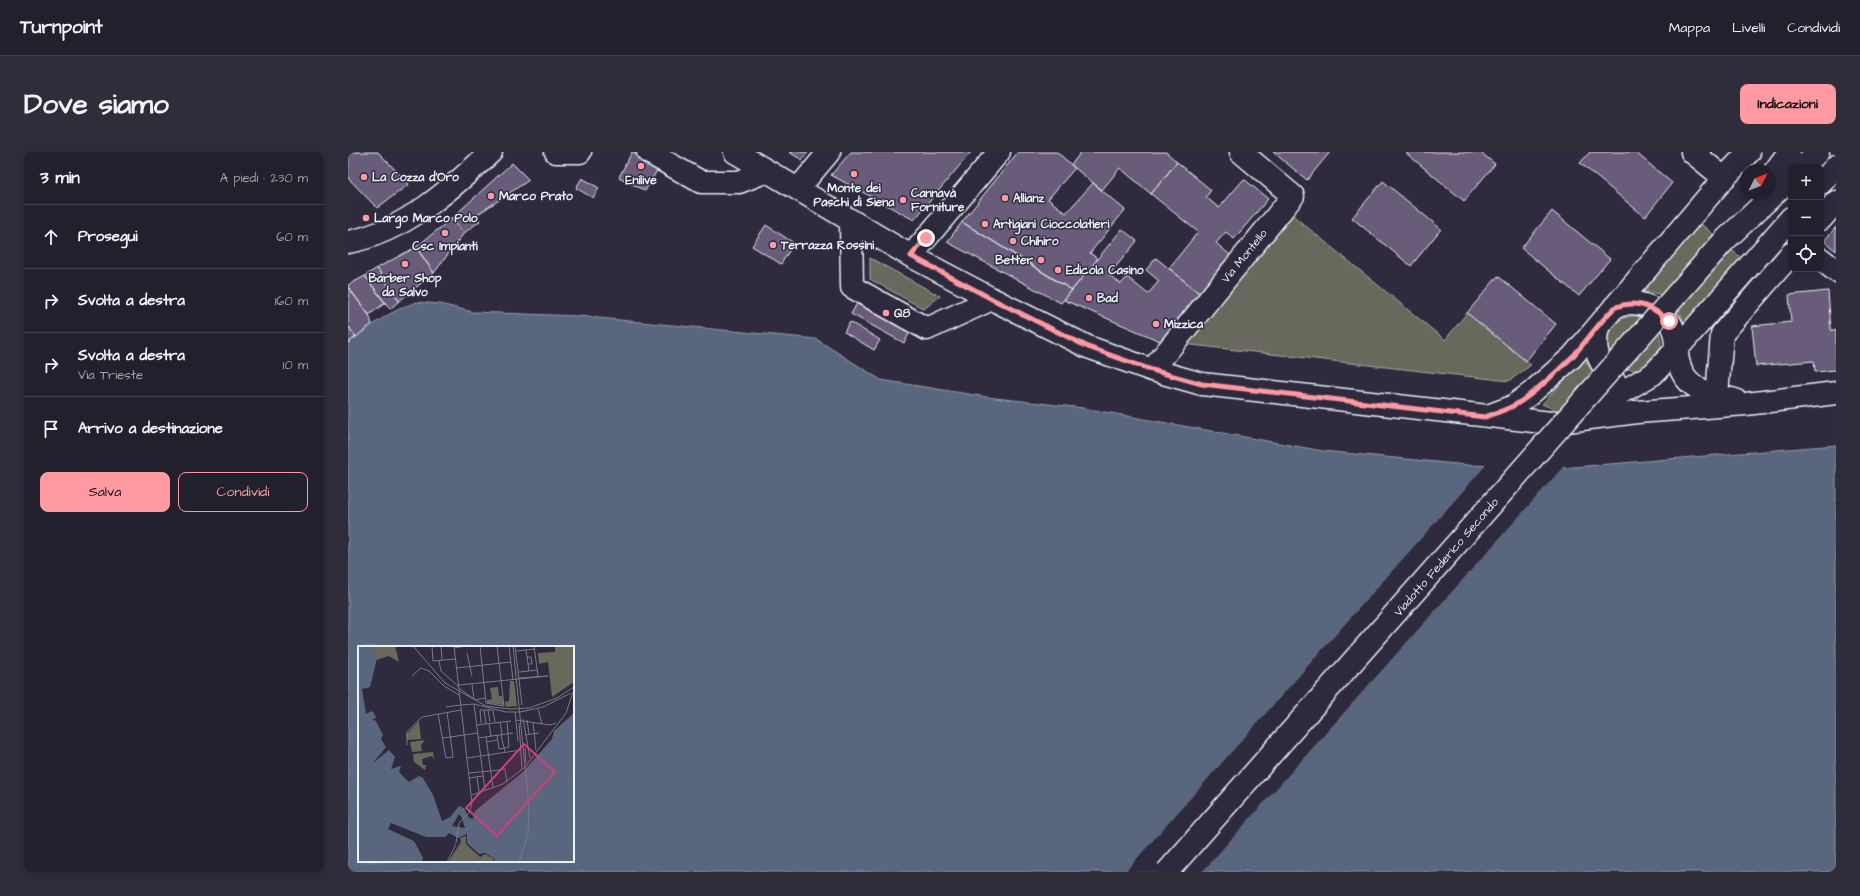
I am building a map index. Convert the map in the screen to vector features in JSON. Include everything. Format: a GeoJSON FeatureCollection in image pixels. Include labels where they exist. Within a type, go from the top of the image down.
{"type":"FeatureCollection","features":[{"type":"Feature","properties":{"kind":"street"},"geometry":{"type":"LineString","coordinates":[[348,242],[392,227],[438,198],[491,152]]}},
{"type":"Feature","properties":{"kind":"street"},"geometry":{"type":"LineString","coordinates":[[556,152],[580,152]]}},
{"type":"Feature","properties":{"kind":"street"},"geometry":{"type":"LineString","coordinates":[[648,152],[701,182],[739,182],[767,171]]}},
{"type":"Feature","properties":{"kind":"street"},"geometry":{"type":"LineString","coordinates":[[734,152],[911,256],[992,299],[1088,347],[1152,370],[1202,384],[1485,417],[1551,423],[1637,412],[1746,404],[1836,393]]}},
{"type":"Feature","properties":{"kind":"street"},"geometry":{"type":"LineString","coordinates":[[798,189],[829,152]]}},
{"type":"Feature","properties":{"kind":"street"},"geometry":{"type":"LineString","coordinates":[[911,256],[999,152]]}},
{"type":"Feature","properties":{"kind":"street","name":"Via Montello"},"geometry":{"type":"LineString","coordinates":[[1152,370],[1293,196],[1241,152]]}},
{"type":"Feature","properties":{"kind":"street"},"geometry":{"type":"LineString","coordinates":[[1485,417],[1512,407],[1530,394],[1572,357],[1614,308],[1711,162],[1749,152]]}},
{"type":"Feature","properties":{"kind":"street"},"geometry":{"type":"LineString","coordinates":[[1776,170],[1789,152]]}},
{"type":"Feature","properties":{"kind":"street"},"geometry":{"type":"LineString","coordinates":[[1805,164],[1818,152]]}},
{"type":"Feature","properties":{"kind":"street"},"geometry":{"type":"LineString","coordinates":[[1824,180],[1836,166]]}},
{"type":"Feature","properties":{"kind":"street"},"geometry":{"type":"LineString","coordinates":[[1723,242],[1788,181]]}},
{"type":"Feature","properties":{"kind":"street"},"geometry":{"type":"LineString","coordinates":[[1723,242],[1754,200]]}},
{"type":"Feature","properties":{"kind":"street"},"geometry":{"type":"LineString","coordinates":[[1824,216],[1836,202]]}},
{"type":"Feature","properties":{"kind":"street"},"geometry":{"type":"LineString","coordinates":[[851,221],[852,287],[927,329],[992,299]]}},
{"type":"Feature","properties":{"kind":"street"},"geometry":{"type":"LineString","coordinates":[[1551,423],[1622,392],[1653,374],[1676,350],[1788,221]]}},
{"type":"Feature","properties":{"kind":"street","name":"Viadotto Federico Secondo"},"geometry":{"type":"LineString","coordinates":[[1168,872],[1723,242]]}},
{"type":"Feature","properties":{"kind":"street"},"geometry":{"type":"LineString","coordinates":[[1717,395],[1722,334],[1788,257]]}},
{"type":"Feature","properties":{"kind":"street"},"geometry":{"type":"LineString","coordinates":[[1824,261],[1836,271]]}},
{"type":"Feature","properties":{"kind":"street"},"geometry":{"type":"LineString","coordinates":[[1614,308],[1629,303],[1644,304],[1658,311],[1669,321],[1675,335],[1679,365],[1686,378],[1698,389],[1746,404]]}},
{"type":"Feature","properties":{"kind":"street"},"geometry":{"type":"LineString","coordinates":[[1598,326],[1595,339],[1596,353],[1601,365],[1637,412]]}},
{"type":"Feature","properties":{"kind":"green space"},"geometry":{"type":"Polygon","coordinates":[[[1291,214],[1445,340],[1467,313],[1531,365],[1509,381],[1183,344],[1291,214]]]}},
{"type":"Feature","properties":{"kind":"green space"},"geometry":{"type":"Polygon","coordinates":[[[1700,223],[1745,261],[1685,328],[1679,311],[1670,300],[1664,296],[1648,292],[1639,292],[1700,223]]]}},
{"type":"Feature","properties":{"kind":"green space"},"geometry":{"type":"Polygon","coordinates":[[[870,258],[940,296],[924,309],[870,279],[870,258]]]}},
{"type":"Feature","properties":{"kind":"green space"},"geometry":{"type":"Polygon","coordinates":[[[1634,316],[1644,318],[1653,324],[1659,333],[1661,343],[1659,353],[1653,362],[1644,368],[1634,370],[1624,368],[1615,362],[1609,353],[1607,343],[1609,333],[1615,324],[1624,318],[1634,316]]]}},
{"type":"Feature","properties":{"kind":"green space"},"geometry":{"type":"Polygon","coordinates":[[[1584,359],[1592,371],[1607,386],[1558,411],[1542,404],[1584,359]]]}},
{"type":"Feature","properties":{"kind":"water"},"geometry":{"type":"Polygon","coordinates":[[[417,302],[440,304],[473,312],[578,316],[816,339],[881,380],[987,397],[1083,408],[1323,451],[1467,465],[1562,468],[1836,445],[1836,872],[348,872],[348,343],[398,310],[417,302]]]}},
{"type":"Feature","properties":{"kind":"pier"},"geometry":{"type":"Polygon","coordinates":[[[1487,464],[1564,466],[1202,872],[1125,872],[1487,464]]]}},
{"type":"Feature","properties":{"kind":"building"},"geometry":{"type":"Polygon","coordinates":[[[349,152],[378,152],[409,184],[377,208],[348,178],[349,152]]]}},
{"type":"Feature","properties":{"kind":"building"},"geometry":{"type":"Polygon","coordinates":[[[632,152],[659,167],[645,191],[619,177],[632,152]]]}},
{"type":"Feature","properties":{"kind":"building"},"geometry":{"type":"Polygon","coordinates":[[[789,152],[808,152],[802,160],[789,152]]]}},
{"type":"Feature","properties":{"kind":"building"},"geometry":{"type":"Polygon","coordinates":[[[851,152],[971,152],[914,220],[831,175],[851,152]]]}},
{"type":"Feature","properties":{"kind":"building"},"geometry":{"type":"Polygon","coordinates":[[[1018,152],[1057,152],[1075,168],[1048,199],[1066,213],[1093,183],[1125,210],[1090,253],[1098,259],[1072,290],[962,222],[1018,152]]]}},
{"type":"Feature","properties":{"kind":"building"},"geometry":{"type":"Polygon","coordinates":[[[1081,152],[1166,152],[1177,162],[1151,194],[1120,168],[1102,190],[1071,165],[1081,152]]]}},
{"type":"Feature","properties":{"kind":"building"},"geometry":{"type":"Polygon","coordinates":[[[1273,152],[1330,152],[1307,180],[1273,152]]]}},
{"type":"Feature","properties":{"kind":"building"},"geometry":{"type":"Polygon","coordinates":[[[1480,152],[1495,164],[1464,201],[1406,153],[1480,152]]]}},
{"type":"Feature","properties":{"kind":"building"},"geometry":{"type":"Polygon","coordinates":[[[1590,152],[1635,152],[1672,183],[1645,217],[1580,163],[1590,152]]]}},
{"type":"Feature","properties":{"kind":"building"},"geometry":{"type":"Polygon","coordinates":[[[1177,162],[1211,190],[1206,197],[1219,208],[1244,179],[1268,199],[1234,239],[1226,232],[1216,243],[1230,255],[1199,293],[1169,268],[1198,232],[1151,194],[1177,162]]]}},
{"type":"Feature","properties":{"kind":"building","name":"Marco Prato"},"geometry":{"type":"Polygon","coordinates":[[[512,163],[529,180],[475,216],[480,221],[464,233],[451,219],[512,163]]]}},
{"type":"Feature","properties":{"kind":"building"},"geometry":{"type":"Polygon","coordinates":[[[582,178],[599,188],[593,198],[576,188],[582,178]]]}},
{"type":"Feature","properties":{"kind":"building"},"geometry":{"type":"Polygon","coordinates":[[[1383,181],[1441,229],[1411,266],[1352,218],[1383,181]]]}},
{"type":"Feature","properties":{"kind":"building"},"geometry":{"type":"Polygon","coordinates":[[[1552,211],[1610,259],[1579,296],[1521,248],[1552,211]]]}},
{"type":"Feature","properties":{"kind":"building"},"geometry":{"type":"Polygon","coordinates":[[[451,219],[464,233],[434,273],[416,247],[451,219]]]}},
{"type":"Feature","properties":{"kind":"building"},"geometry":{"type":"Polygon","coordinates":[[[962,222],[1072,290],[1061,303],[947,242],[962,222]]]}},
{"type":"Feature","properties":{"kind":"building","name":"Terrazza Rossini"},"geometry":{"type":"Polygon","coordinates":[[[766,225],[794,243],[781,264],[752,246],[766,225]]]}},
{"type":"Feature","properties":{"kind":"building"},"geometry":{"type":"Polygon","coordinates":[[[1836,227],[1836,251],[1824,241],[1836,227]]]}},
{"type":"Feature","properties":{"kind":"building"},"geometry":{"type":"Polygon","coordinates":[[[1122,229],[1137,241],[1109,275],[1121,284],[1127,277],[1148,294],[1159,281],[1146,270],[1156,258],[1199,293],[1160,341],[1064,300],[1122,229]]]}},
{"type":"Feature","properties":{"kind":"building"},"geometry":{"type":"Polygon","coordinates":[[[416,247],[434,273],[399,301],[377,268],[416,247]]]}},
{"type":"Feature","properties":{"kind":"building"},"geometry":{"type":"Polygon","coordinates":[[[377,268],[399,301],[390,309],[365,276],[377,268]]]}},
{"type":"Feature","properties":{"kind":"building"},"geometry":{"type":"Polygon","coordinates":[[[365,276],[385,303],[369,315],[348,287],[348,285],[365,276]]]}},
{"type":"Feature","properties":{"kind":"building"},"geometry":{"type":"Polygon","coordinates":[[[1498,276],[1556,324],[1526,361],[1467,313],[1498,276]]]}},
{"type":"Feature","properties":{"kind":"building"},"geometry":{"type":"Polygon","coordinates":[[[348,287],[369,315],[372,324],[356,337],[348,326],[348,287]]]}},
{"type":"Feature","properties":{"kind":"building"},"geometry":{"type":"Polygon","coordinates":[[[864,291],[917,320],[904,343],[851,314],[864,291]]]}},
{"type":"Feature","properties":{"kind":"building"},"geometry":{"type":"Polygon","coordinates":[[[1828,291],[1831,330],[1836,330],[1836,370],[1815,372],[1814,361],[1756,366],[1752,326],[1791,322],[1789,295],[1828,291]]]}},
{"type":"Feature","properties":{"kind":"building"},"geometry":{"type":"Polygon","coordinates":[[[850,322],[880,340],[874,350],[844,332],[850,322]]]}},
{"type":"Feature","properties":{"kind":"building"},"geometry":{"type":"Polygon","coordinates":[[[348,326],[356,337],[348,343],[348,326]]]}},
{"type":"Feature","properties":{"kind":"place","name":"Enilive"},"geometry":{"type":"Point","coordinates":[641,166]}},
{"type":"Feature","properties":{"kind":"place","name":"Monte dei Paschi di Siena"},"geometry":{"type":"Point","coordinates":[854,174]}},
{"type":"Feature","properties":{"kind":"place","name":"La Cozza d'Oro"},"geometry":{"type":"Point","coordinates":[364,177]}},
{"type":"Feature","properties":{"kind":"place","name":"Marco Prato"},"geometry":{"type":"Point","coordinates":[491,196]}},
{"type":"Feature","properties":{"kind":"place","name":"Allianz"},"geometry":{"type":"Point","coordinates":[1005,198]}},
{"type":"Feature","properties":{"kind":"place","name":"Cannavà Forniture"},"geometry":{"type":"Point","coordinates":[903,200]}},
{"type":"Feature","properties":{"kind":"place","name":"Largo Marco Polo"},"geometry":{"type":"Point","coordinates":[366,218]}},
{"type":"Feature","properties":{"kind":"place","name":"Artigiani Cioccolatieri"},"geometry":{"type":"Point","coordinates":[985,224]}},
{"type":"Feature","properties":{"kind":"place","name":"Csc Impianti"},"geometry":{"type":"Point","coordinates":[445,233]}},
{"type":"Feature","properties":{"kind":"place","name":"Chihiro"},"geometry":{"type":"Point","coordinates":[1013,241]}},
{"type":"Feature","properties":{"kind":"place","name":"Terrazza Rossini"},"geometry":{"type":"Point","coordinates":[773,245]}},
{"type":"Feature","properties":{"kind":"place","name":"Better"},"geometry":{"type":"Point","coordinates":[1041,260]}},
{"type":"Feature","properties":{"kind":"place","name":"Barber Shop da Salvo"},"geometry":{"type":"Point","coordinates":[405,264]}},
{"type":"Feature","properties":{"kind":"place","name":"Edicola Casino"},"geometry":{"type":"Point","coordinates":[1058,270]}},
{"type":"Feature","properties":{"kind":"place","name":"Bad"},"geometry":{"type":"Point","coordinates":[1089,298]}},
{"type":"Feature","properties":{"kind":"place","name":"Q8"},"geometry":{"type":"Point","coordinates":[886,313]}},
{"type":"Feature","properties":{"kind":"place","name":"Mizzica"},"geometry":{"type":"Point","coordinates":[1156,324]}},
{"type":"Feature","properties":{"kind":"route"},"geometry":{"type":"LineString","coordinates":[[926,238],[911,256],[992,299],[1088,347],[1152,370],[1202,384],[1485,417],[1512,407],[1530,394],[1572,357],[1614,308],[1629,303],[1644,304],[1658,311],[1669,321]]}}]}
